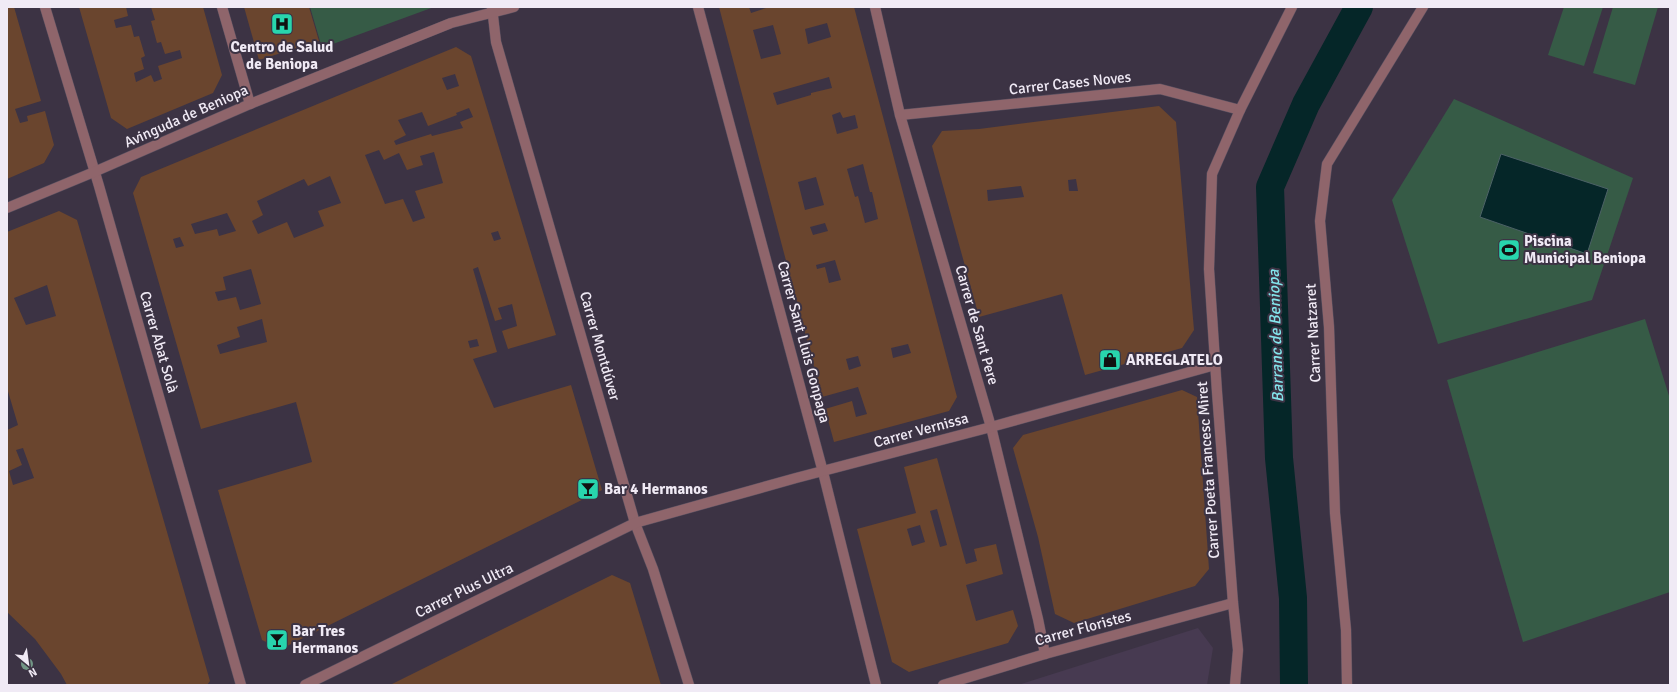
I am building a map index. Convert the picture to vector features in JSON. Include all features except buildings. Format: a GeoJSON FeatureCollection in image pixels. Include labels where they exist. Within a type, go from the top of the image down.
{"type":"FeatureCollection","features":[{"type":"Feature","properties":{"kind":"street","name":"Carrer Abat Solà"},"geometry":{"type":"LineString","coordinates":[[45,7],[94,172],[241,685]]}},
{"type":"Feature","properties":{"kind":"street"},"geometry":{"type":"LineString","coordinates":[[222,7],[250,104]]}},
{"type":"Feature","properties":{"kind":"street","name":"Avinguda de Beniopa"},"geometry":{"type":"LineString","coordinates":[[7,208],[250,104],[451,23],[492,10],[514,7]]}},
{"type":"Feature","properties":{"kind":"street","name":"Carrer Sant Lluis Gonpaga"},"geometry":{"type":"LineString","coordinates":[[698,7],[823,472],[876,685]]}},
{"type":"Feature","properties":{"kind":"street","name":"Carrer de Sant Pere"},"geometry":{"type":"LineString","coordinates":[[875,7],[900,115],[991,427],[1038,619],[1044,654]]}},
{"type":"Feature","properties":{"kind":"street","name":"Carrer Poeta Francesc Miret"},"geometry":{"type":"LineString","coordinates":[[1235,685],[1238,650],[1233,603],[1209,269],[1212,174],[1240,110],[1292,7]]}},
{"type":"Feature","properties":{"kind":"street","name":"Carrer Natzaret"},"geometry":{"type":"LineString","coordinates":[[1347,685],[1346,630],[1335,513],[1329,327],[1320,222],[1327,164],[1423,7]]}},
{"type":"Feature","properties":{"kind":"street","name":"Carrer Montdúver"},"geometry":{"type":"LineString","coordinates":[[492,10],[496,42],[635,523],[653,569],[689,685]]}},
{"type":"Feature","properties":{"kind":"street","name":"Carrer Cases Noves"},"geometry":{"type":"LineString","coordinates":[[900,115],[1160,89],[1240,110]]}},
{"type":"Feature","properties":{"kind":"street","name":"Carrer Vernissa"},"geometry":{"type":"LineString","coordinates":[[635,523],[1215,365]]}},
{"type":"Feature","properties":{"kind":"street","name":"Carrer Plus Ultra"},"geometry":{"type":"LineString","coordinates":[[305,685],[635,523]]}},
{"type":"Feature","properties":{"kind":"street","name":"Carrer Floristes"},"geometry":{"type":"LineString","coordinates":[[943,685],[1044,654],[1233,603]]}},
{"type":"Feature","properties":{"kind":"shaded area"},"geometry":{"type":"Polygon","coordinates":[[[1501,154],[1608,189],[1587,254],[1480,217],[1501,154]]]}},
{"type":"Feature","properties":{"kind":"shaded area"},"geometry":{"type":"Polygon","coordinates":[[[1198,628],[1213,648],[1207,685],[1018,685],[1198,628]]]}},
{"type":"Feature","properties":{"kind":"green space"},"geometry":{"type":"Polygon","coordinates":[[[310,7],[434,7],[322,48],[310,7]]]}},
{"type":"Feature","properties":{"kind":"green space"},"geometry":{"type":"Polygon","coordinates":[[[1564,7],[1603,7],[1584,66],[1548,55],[1564,7]]]}},
{"type":"Feature","properties":{"kind":"green space"},"geometry":{"type":"Polygon","coordinates":[[[1613,7],[1658,7],[1635,85],[1593,73],[1613,7]]]}},
{"type":"Feature","properties":{"kind":"green space","name":"Piscina Municipal Beniopa"},"geometry":{"type":"Polygon","coordinates":[[[1454,99],[1633,178],[1592,300],[1438,344],[1392,200],[1454,99]]]}},
{"type":"Feature","properties":{"kind":"green space"},"geometry":{"type":"Polygon","coordinates":[[[1645,319],[1670,399],[1670,592],[1523,642],[1447,380],[1645,319]]]}},
{"type":"Feature","properties":{"kind":"waterway","name":"Barranc de Beniopa"},"geometry":{"type":"LineString","coordinates":[[1294,685],[1293,598],[1279,458],[1270,187],[1306,104],[1359,7]]}},
{"type":"Feature","properties":{"kind":"place","name":"Centro de Salud de Beniopa"},"geometry":{"type":"Point","coordinates":[282,24]}},
{"type":"Feature","properties":{"kind":"place","name":"Piscina Municipal Beniopa"},"geometry":{"type":"Point","coordinates":[1509,250]}},
{"type":"Feature","properties":{"kind":"place","name":"ARREGLATELO"},"geometry":{"type":"Point","coordinates":[1110,360]}},
{"type":"Feature","properties":{"kind":"place","name":"Bar 4 Hermanos"},"geometry":{"type":"Point","coordinates":[588,489]}},
{"type":"Feature","properties":{"kind":"place","name":"Bar Tres Hermanos"},"geometry":{"type":"Point","coordinates":[277,640]}}]}
